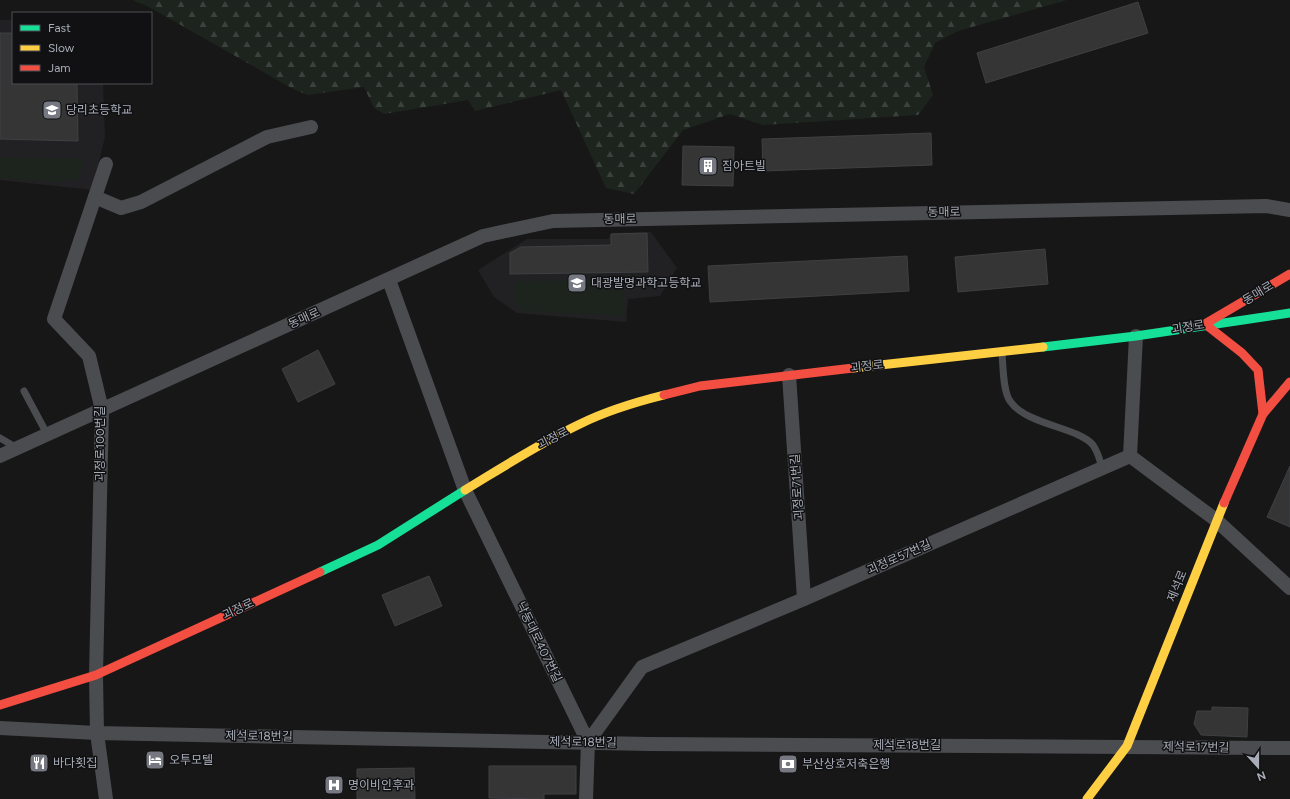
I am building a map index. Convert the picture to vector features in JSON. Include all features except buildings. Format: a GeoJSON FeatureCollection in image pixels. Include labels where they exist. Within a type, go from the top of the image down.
{"type":"FeatureCollection","features":[{"type":"Feature","properties":{"kind":"main road","name":"동매로"},"geometry":{"type":"LineString","coordinates":[[1206,324],[1290,274]]}},
{"type":"Feature","properties":{"kind":"main road","name":"괴정로"},"geometry":{"type":"LineString","coordinates":[[0,705],[96,675],[378,544],[528,451],[581,423],[645,400],[700,386],[1136,336],[1206,324],[1290,313]]}},
{"type":"Feature","properties":{"kind":"main road"},"geometry":{"type":"LineString","coordinates":[[1206,324],[1242,353],[1258,370],[1263,414]]}},
{"type":"Feature","properties":{"kind":"main road","name":"제석로"},"geometry":{"type":"LineString","coordinates":[[1087,799],[1127,746],[1216,520],[1263,414],[1290,382]]}},
{"type":"Feature","properties":{"kind":"street"},"geometry":{"type":"LineString","coordinates":[[95,197],[121,208],[141,202],[267,137],[310,127]]}},
{"type":"Feature","properties":{"kind":"street","name":"괴정로100번길"},"geometry":{"type":"LineString","coordinates":[[96,675],[102,410],[89,356],[54,319],[106,164]]}},
{"type":"Feature","properties":{"kind":"street","name":"동매로"},"geometry":{"type":"LineString","coordinates":[[0,456],[483,236],[554,221],[1266,206],[1290,210]]}},
{"type":"Feature","properties":{"kind":"street"},"geometry":{"type":"LineString","coordinates":[[389,280],[465,490]]}},
{"type":"Feature","properties":{"kind":"street"},"geometry":{"type":"LineString","coordinates":[[1136,336],[1130,456],[1216,520],[1290,588]]}},
{"type":"Feature","properties":{"kind":"street","name":"괴정로71번길"},"geometry":{"type":"LineString","coordinates":[[789,375],[804,599]]}},
{"type":"Feature","properties":{"kind":"street","name":"괴정로57번길"},"geometry":{"type":"LineString","coordinates":[[588,742],[642,667],[804,599],[1130,456]]}},
{"type":"Feature","properties":{"kind":"street","name":"낙동대로407번길"},"geometry":{"type":"LineString","coordinates":[[465,490],[588,742],[586,799]]}},
{"type":"Feature","properties":{"kind":"street"},"geometry":{"type":"LineString","coordinates":[[96,675],[97,733],[106,799]]}},
{"type":"Feature","properties":{"kind":"street","name":"제석로18번길"},"geometry":{"type":"LineString","coordinates":[[0,728],[97,733],[649,744],[1127,746]]}},
{"type":"Feature","properties":{"kind":"street","name":"제석로17번길"},"geometry":{"type":"LineString","coordinates":[[1127,746],[1290,748]]}},
{"type":"Feature","properties":{"kind":"lane"},"geometry":{"type":"LineString","coordinates":[[1002,351],[1005,385],[1010,401],[1031,416],[1081,436],[1092,444],[1102,468]]}},
{"type":"Feature","properties":{"kind":"lane"},"geometry":{"type":"LineString","coordinates":[[24,391],[47,434]]}},
{"type":"Feature","properties":{"kind":"lane"},"geometry":{"type":"LineString","coordinates":[[0,438],[17,448]]}},
{"type":"Feature","properties":{"kind":"shaded area","name":"당리초등학교"},"geometry":{"type":"Polygon","coordinates":[[[0,20],[12,20],[12,84],[103,84],[105,137],[92,190],[0,180],[0,20]]]}},
{"type":"Feature","properties":{"kind":"shaded area","name":"대광발명과학고등학교"},"geometry":{"type":"Polygon","coordinates":[[[651,232],[677,268],[660,296],[628,299],[626,322],[517,313],[494,297],[478,270],[527,239],[608,239],[612,233],[651,232]]]}},
{"type":"Feature","properties":{"kind":"green space"},"geometry":{"type":"Polygon","coordinates":[[[133,0],[1067,0],[958,31],[935,43],[924,67],[933,95],[918,115],[763,125],[730,114],[683,130],[634,194],[606,188],[561,90],[475,111],[468,100],[384,114],[374,108],[364,87],[308,95],[295,90],[149,7],[133,0]]]}},
{"type":"Feature","properties":{"kind":"green space"},"geometry":{"type":"Polygon","coordinates":[[[0,157],[81,159],[83,165],[79,178],[58,182],[0,178],[0,157]]]}},
{"type":"Feature","properties":{"kind":"green space"},"geometry":{"type":"Polygon","coordinates":[[[623,280],[624,316],[523,311],[514,299],[517,281],[623,280]]]}},
{"type":"Feature","properties":{"kind":"traffic: fast"},"geometry":{"type":"LineString","coordinates":[[1043,347],[1136,336],[1290,313]]}},
{"type":"Feature","properties":{"kind":"traffic: fast"},"geometry":{"type":"LineString","coordinates":[[320,572],[378,545],[465,490]]}},
{"type":"Feature","properties":{"kind":"traffic: slow"},"geometry":{"type":"LineString","coordinates":[[853,368],[1043,347]]}},
{"type":"Feature","properties":{"kind":"traffic: slow"},"geometry":{"type":"LineString","coordinates":[[465,490],[565,431],[621,407],[664,395]]}},
{"type":"Feature","properties":{"kind":"traffic: slow"},"geometry":{"type":"LineString","coordinates":[[1087,799],[1127,746],[1224,503]]}},
{"type":"Feature","properties":{"kind":"traffic: jam"},"geometry":{"type":"LineString","coordinates":[[1263,414],[1258,370],[1242,353],[1205,324],[1290,274]]}},
{"type":"Feature","properties":{"kind":"traffic: jam"},"geometry":{"type":"LineString","coordinates":[[664,395],[700,386],[853,368]]}},
{"type":"Feature","properties":{"kind":"traffic: jam"},"geometry":{"type":"LineString","coordinates":[[1224,503],[1263,414],[1290,382]]}},
{"type":"Feature","properties":{"kind":"traffic: jam"},"geometry":{"type":"LineString","coordinates":[[0,705],[96,675],[320,572]]}},
{"type":"Feature","properties":{"kind":"place","name":"당리초등학교"},"geometry":{"type":"Point","coordinates":[52,110]}},
{"type":"Feature","properties":{"kind":"place","name":"짐아트빌"},"geometry":{"type":"Point","coordinates":[708,166]}},
{"type":"Feature","properties":{"kind":"place","name":"대광발명과학고등학교"},"geometry":{"type":"Point","coordinates":[577,283]}},
{"type":"Feature","properties":{"kind":"place","name":"오투모텔"},"geometry":{"type":"Point","coordinates":[155,760]}},
{"type":"Feature","properties":{"kind":"place","name":"바다횟집"},"geometry":{"type":"Point","coordinates":[39,763]}},
{"type":"Feature","properties":{"kind":"place","name":"부산상호저축은행"},"geometry":{"type":"Point","coordinates":[788,764]}},
{"type":"Feature","properties":{"kind":"place","name":"명이비인후과"},"geometry":{"type":"Point","coordinates":[334,785]}}]}
